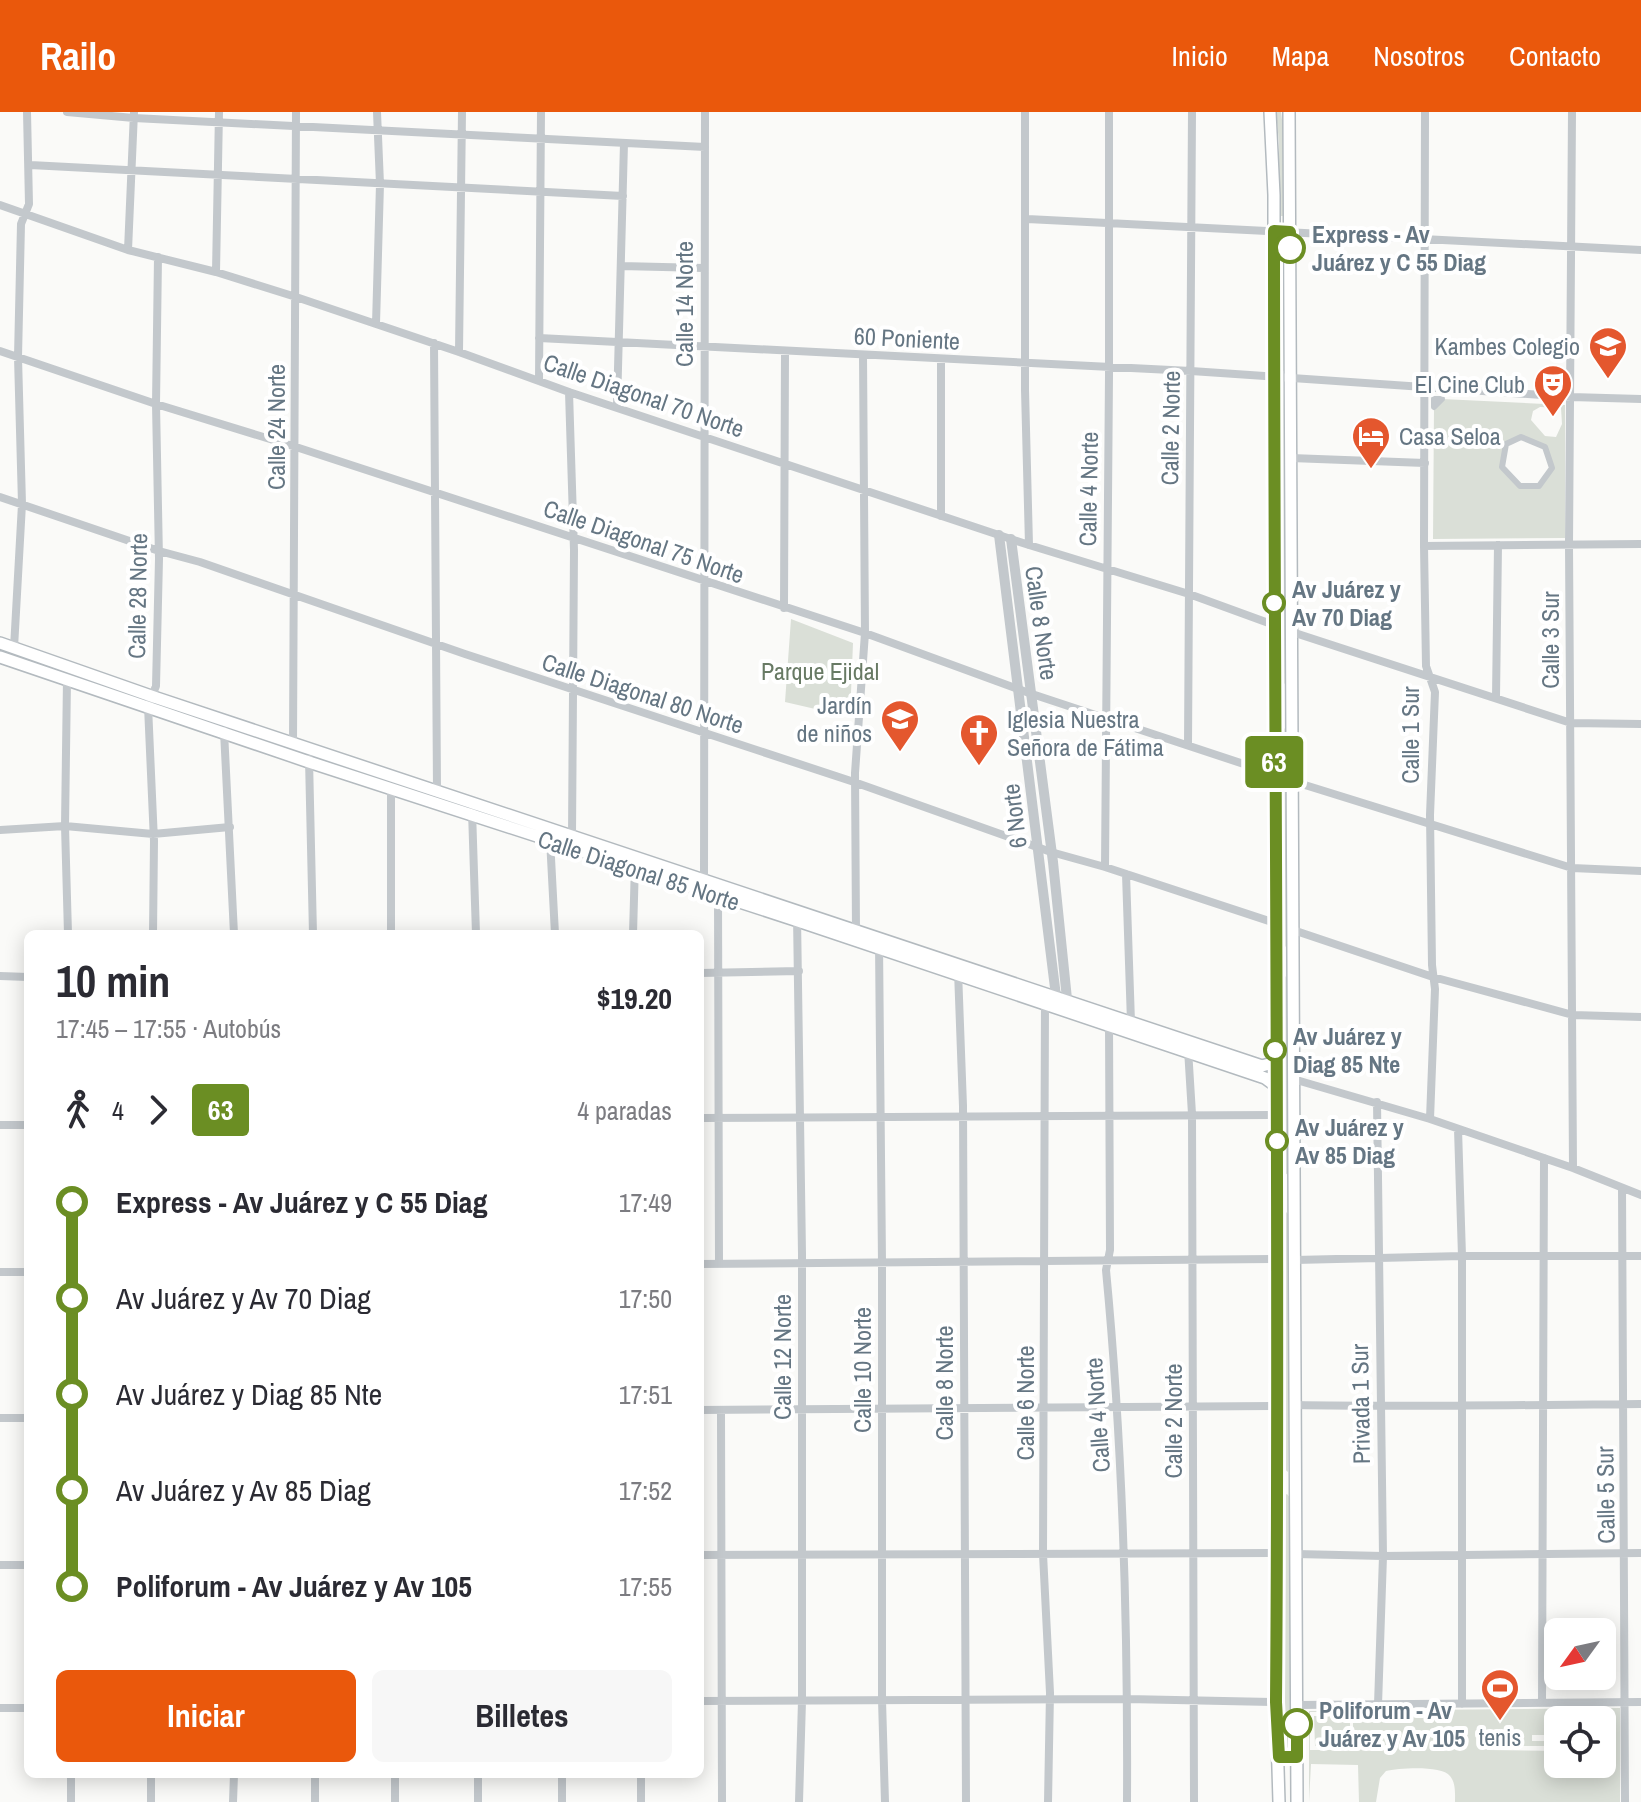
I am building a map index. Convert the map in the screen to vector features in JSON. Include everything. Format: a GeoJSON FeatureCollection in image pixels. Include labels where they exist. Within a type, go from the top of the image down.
{"type":"FeatureCollection","features":[{"type":"Feature","properties":{"kind":"main road"},"geometry":{"type":"LineString","coordinates":[[1270,112],[1274,143],[1278,1215],[1276,1702],[1279,1802]]}},
{"type":"Feature","properties":{"kind":"main road"},"geometry":{"type":"LineString","coordinates":[[1289,112],[1297,1802]]}},
{"type":"Feature","properties":{"kind":"main road","name":"Calle Diagonal 85 Norte"},"geometry":{"type":"LineString","coordinates":[[0,643],[309,762],[472,809],[718,895],[856,931],[879,944]]}},
{"type":"Feature","properties":{"kind":"main road","name":"Calle Diagonal 85 Norte"},"geometry":{"type":"LineString","coordinates":[[0,657],[309,748],[437,790],[472,809]]}},
{"type":"Feature","properties":{"kind":"main road"},"geometry":{"type":"LineString","coordinates":[[1274,681],[1282,687],[1291,683]]}},
{"type":"Feature","properties":{"kind":"main road"},"geometry":{"type":"LineString","coordinates":[[1274,725],[1284,720],[1292,727]]}},
{"type":"Feature","properties":{"kind":"main road","name":"Calle Diagonal 85 Norte"},"geometry":{"type":"LineString","coordinates":[[550,835],[572,836],[635,864],[704,880],[797,916],[1109,1025],[1262,1066],[1276,1062]]}},
{"type":"Feature","properties":{"kind":"main road"},"geometry":{"type":"LineString","coordinates":[[1275,941],[1283,951],[1293,945]]}},
{"type":"Feature","properties":{"kind":"main road","name":"Calle Diagonal 85 Norte"},"geometry":{"type":"LineString","coordinates":[[958,970],[1062,998],[1131,1022],[1265,1078],[1276,1086]]}},
{"type":"Feature","properties":{"kind":"main road"},"geometry":{"type":"LineString","coordinates":[[1275,975],[1285,972],[1292,978]]}},
{"type":"Feature","properties":{"kind":"main road"},"geometry":{"type":"LineString","coordinates":[[1277,1172],[1283,1179],[1293,1175]]}},
{"type":"Feature","properties":{"kind":"main road"},"geometry":{"type":"LineString","coordinates":[[1278,1215],[1288,1209],[1294,1216]]}},
{"type":"Feature","properties":{"kind":"main road"},"geometry":{"type":"LineString","coordinates":[[1277,1470],[1285,1477],[1295,1472]]}},
{"type":"Feature","properties":{"kind":"main road"},"geometry":{"type":"LineString","coordinates":[[1278,1494],[1286,1490],[1295,1497]]}},
{"type":"Feature","properties":{"kind":"main road"},"geometry":{"type":"LineString","coordinates":[[1279,1757],[1297,1757]]}},
{"type":"Feature","properties":{"kind":"street"},"geometry":{"type":"LineString","coordinates":[[14,648],[22,504],[18,357],[21,224],[27,214],[30,165],[27,112]]}},
{"type":"Feature","properties":{"kind":"street"},"geometry":{"type":"LineString","coordinates":[[67,112],[218,117],[297,126],[705,147]]}},
{"type":"Feature","properties":{"kind":"street","name":"Calle 24 Norte"},"geometry":{"type":"LineString","coordinates":[[293,743],[296,112]]}},
{"type":"Feature","properties":{"kind":"street"},"geometry":{"type":"LineString","coordinates":[[376,324],[380,184],[377,112]]}},
{"type":"Feature","properties":{"kind":"street"},"geometry":{"type":"LineString","coordinates":[[459,352],[462,112]]}},
{"type":"Feature","properties":{"kind":"street"},"geometry":{"type":"LineString","coordinates":[[539,381],[541,112]]}},
{"type":"Feature","properties":{"kind":"street","name":"Calle 14 Norte"},"geometry":{"type":"LineString","coordinates":[[704,880],[705,112]]}},
{"type":"Feature","properties":{"kind":"street"},"geometry":{"type":"LineString","coordinates":[[1025,112],[1029,545]]}},
{"type":"Feature","properties":{"kind":"street","name":"Calle 4 Norte"},"geometry":{"type":"LineString","coordinates":[[1105,867],[1109,112]]}},
{"type":"Feature","properties":{"kind":"street","name":"Calle 2 Norte"},"geometry":{"type":"LineString","coordinates":[[1188,745],[1192,112]]}},
{"type":"Feature","properties":{"kind":"street","name":"Calle 1 Sur"},"geometry":{"type":"LineString","coordinates":[[1425,112],[1426,666],[1435,692],[1430,822],[1435,989],[1430,1119]]}},
{"type":"Feature","properties":{"kind":"street","name":"Calle 3 Sur"},"geometry":{"type":"LineString","coordinates":[[1572,112],[1569,545],[1573,1168]]}},
{"type":"Feature","properties":{"kind":"street"},"geometry":{"type":"LineString","coordinates":[[128,250],[134,115]]}},
{"type":"Feature","properties":{"kind":"street"},"geometry":{"type":"LineString","coordinates":[[216,272],[218,117]]}},
{"type":"Feature","properties":{"kind":"street"},"geometry":{"type":"LineString","coordinates":[[617,406],[624,143]]}},
{"type":"Feature","properties":{"kind":"street"},"geometry":{"type":"LineString","coordinates":[[30,165],[623,196]]}},
{"type":"Feature","properties":{"kind":"street","name":"Calle Diagonal 70 Norte"},"geometry":{"type":"LineString","coordinates":[[0,205],[128,250],[216,272],[296,297],[569,392],[1029,545],[1189,594],[1274,625]]}},
{"type":"Feature","properties":{"kind":"street"},"geometry":{"type":"LineString","coordinates":[[1027,219],[1641,250]]}},
{"type":"Feature","properties":{"kind":"street","name":"Calle 28 Norte"},"geometry":{"type":"LineString","coordinates":[[153,930],[151,701],[156,686],[159,551],[156,404],[158,257]]}},
{"type":"Feature","properties":{"kind":"street"},"geometry":{"type":"LineString","coordinates":[[621,266],[704,268]]}},
{"type":"Feature","properties":{"kind":"street","name":"60 Poniente"},"geometry":{"type":"LineString","coordinates":[[539,338],[785,353],[1191,371],[1641,399]]}},
{"type":"Feature","properties":{"kind":"street"},"geometry":{"type":"LineString","coordinates":[[434,343],[437,790]]}},
{"type":"Feature","properties":{"kind":"street","name":"Calle Diagonal 75 Norte"},"geometry":{"type":"LineString","coordinates":[[0,351],[865,633],[1032,694],[1274,774]]}},
{"type":"Feature","properties":{"kind":"street"},"geometry":{"type":"LineString","coordinates":[[784,608],[785,353]]}},
{"type":"Feature","properties":{"kind":"street"},"geometry":{"type":"LineString","coordinates":[[856,931],[854,782],[865,633],[863,355]]}},
{"type":"Feature","properties":{"kind":"street"},"geometry":{"type":"LineString","coordinates":[[941,360],[941,516]]}},
{"type":"Feature","properties":{"kind":"street"},"geometry":{"type":"LineString","coordinates":[[569,392],[573,537],[572,836]]}},
{"type":"Feature","properties":{"kind":"street"},"geometry":{"type":"LineString","coordinates":[[1521,437],[1545,447],[1552,468],[1539,486],[1520,486],[1502,467],[1506,444],[1521,437]]}},
{"type":"Feature","properties":{"kind":"street"},"geometry":{"type":"LineString","coordinates":[[1291,458],[1425,463]]}},
{"type":"Feature","properties":{"kind":"street","name":"Calle Diagonal 80 Norte"},"geometry":{"type":"LineString","coordinates":[[0,497],[854,782],[1051,852],[1275,923]]}},
{"type":"Feature","properties":{"kind":"street","name":"6 Norte"},"geometry":{"type":"LineString","coordinates":[[1005,537],[1038,846],[1062,998]]}},
{"type":"Feature","properties":{"kind":"street","name":"Calle 8 Norte"},"geometry":{"type":"LineString","coordinates":[[1005,537],[1032,694],[1051,852],[1062,998]]}},
{"type":"Feature","properties":{"kind":"street"},"geometry":{"type":"LineString","coordinates":[[1424,546],[1641,544]]}},
{"type":"Feature","properties":{"kind":"street"},"geometry":{"type":"LineString","coordinates":[[1496,697],[1498,545]]}},
{"type":"Feature","properties":{"kind":"street"},"geometry":{"type":"LineString","coordinates":[[1292,632],[1571,723],[1641,724]]}},
{"type":"Feature","properties":{"kind":"street"},"geometry":{"type":"LineString","coordinates":[[67,679],[65,826],[68,930]]}},
{"type":"Feature","properties":{"kind":"street"},"geometry":{"type":"LineString","coordinates":[[224,731],[234,930]]}},
{"type":"Feature","properties":{"kind":"street"},"geometry":{"type":"LineString","coordinates":[[309,748],[313,930]]}},
{"type":"Feature","properties":{"kind":"street"},"geometry":{"type":"LineString","coordinates":[[1292,781],[1572,868],[1641,871]]}},
{"type":"Feature","properties":{"kind":"street"},"geometry":{"type":"LineString","coordinates":[[391,788],[391,930]]}},
{"type":"Feature","properties":{"kind":"street"},"geometry":{"type":"LineString","coordinates":[[472,809],[476,930]]}},
{"type":"Feature","properties":{"kind":"street"},"geometry":{"type":"LineString","coordinates":[[0,830],[65,826],[153,834],[230,827]]}},
{"type":"Feature","properties":{"kind":"street"},"geometry":{"type":"LineString","coordinates":[[550,835],[555,930]]}},
{"type":"Feature","properties":{"kind":"street"},"geometry":{"type":"LineString","coordinates":[[633,930],[635,864]]}},
{"type":"Feature","properties":{"kind":"street"},"geometry":{"type":"LineString","coordinates":[[1126,874],[1131,1022]]}},
{"type":"Feature","properties":{"kind":"street"},"geometry":{"type":"LineString","coordinates":[[718,895],[719,1264]]}},
{"type":"Feature","properties":{"kind":"street","name":"Calle 12 Norte"},"geometry":{"type":"LineString","coordinates":[[797,916],[802,1264],[802,1701],[799,1802]]}},
{"type":"Feature","properties":{"kind":"street"},"geometry":{"type":"LineString","coordinates":[[1293,930],[1433,977],[1573,1015],[1641,1017]]}},
{"type":"Feature","properties":{"kind":"street","name":"Calle 10 Norte"},"geometry":{"type":"LineString","coordinates":[[879,944],[885,1802]]}},
{"type":"Feature","properties":{"kind":"street","name":"Calle 8 Norte"},"geometry":{"type":"LineString","coordinates":[[958,970],[964,1263],[966,1802]]}},
{"type":"Feature","properties":{"kind":"street"},"geometry":{"type":"LineString","coordinates":[[704,973],[799,971]]}},
{"type":"Feature","properties":{"kind":"street"},"geometry":{"type":"LineString","coordinates":[[0,976],[24,977]]}},
{"type":"Feature","properties":{"kind":"street","name":"Calle 6 Norte"},"geometry":{"type":"LineString","coordinates":[[1045,1004],[1046,1407],[1043,1554],[1050,1700],[1048,1802]]}},
{"type":"Feature","properties":{"kind":"street","name":"Calle 4 Norte"},"geometry":{"type":"LineString","coordinates":[[1109,1025],[1110,1250],[1106,1270],[1126,1554],[1127,1802]]}},
{"type":"Feature","properties":{"kind":"street","name":"Calle 2 Norte"},"geometry":{"type":"LineString","coordinates":[[1188,1046],[1192,1114],[1194,1802]]}},
{"type":"Feature","properties":{"kind":"street"},"geometry":{"type":"LineString","coordinates":[[1293,1079],[1430,1119],[1641,1195]]}},
{"type":"Feature","properties":{"kind":"street","name":"Privada 1 Sur"},"geometry":{"type":"LineString","coordinates":[[1377,1102],[1383,1556],[1378,1705]]}},
{"type":"Feature","properties":{"kind":"street"},"geometry":{"type":"LineString","coordinates":[[704,1118],[1276,1115]]}},
{"type":"Feature","properties":{"kind":"street"},"geometry":{"type":"LineString","coordinates":[[0,1125],[24,1125]]}},
{"type":"Feature","properties":{"kind":"street"},"geometry":{"type":"LineString","coordinates":[[1458,1129],[1462,1256],[1462,1704]]}},
{"type":"Feature","properties":{"kind":"street"},"geometry":{"type":"LineString","coordinates":[[1542,1703],[1544,1158]]}},
{"type":"Feature","properties":{"kind":"street","name":"Calle 5 Sur"},"geometry":{"type":"LineString","coordinates":[[1622,1188],[1625,1802]]}},
{"type":"Feature","properties":{"kind":"street"},"geometry":{"type":"LineString","coordinates":[[1295,1260],[1641,1256]]}},
{"type":"Feature","properties":{"kind":"street"},"geometry":{"type":"LineString","coordinates":[[704,1264],[1277,1259]]}},
{"type":"Feature","properties":{"kind":"street"},"geometry":{"type":"LineString","coordinates":[[0,1272],[24,1272]]}},
{"type":"Feature","properties":{"kind":"street"},"geometry":{"type":"LineString","coordinates":[[1295,1405],[1462,1407],[1544,1403],[1641,1404]]}},
{"type":"Feature","properties":{"kind":"street"},"geometry":{"type":"LineString","coordinates":[[704,1410],[1277,1406]]}},
{"type":"Feature","properties":{"kind":"street"},"geometry":{"type":"LineString","coordinates":[[721,1410],[722,1802]]}},
{"type":"Feature","properties":{"kind":"street"},"geometry":{"type":"LineString","coordinates":[[0,1418],[24,1418]]}},
{"type":"Feature","properties":{"kind":"street"},"geometry":{"type":"LineString","coordinates":[[704,1555],[1278,1553]]}},
{"type":"Feature","properties":{"kind":"street"},"geometry":{"type":"LineString","coordinates":[[1296,1554],[1641,1553]]}},
{"type":"Feature","properties":{"kind":"street"},"geometry":{"type":"LineString","coordinates":[[0,1565],[24,1565]]}},
{"type":"Feature","properties":{"kind":"street"},"geometry":{"type":"LineString","coordinates":[[704,1701],[1127,1699],[1276,1702]]}},
{"type":"Feature","properties":{"kind":"street"},"geometry":{"type":"LineString","coordinates":[[1298,1705],[1641,1702]]}},
{"type":"Feature","properties":{"kind":"street"},"geometry":{"type":"LineString","coordinates":[[0,1708],[24,1708]]}},
{"type":"Feature","properties":{"kind":"street"},"geometry":{"type":"LineString","coordinates":[[71,1778],[71,1802]]}},
{"type":"Feature","properties":{"kind":"street"},"geometry":{"type":"LineString","coordinates":[[151,1778],[151,1802]]}},
{"type":"Feature","properties":{"kind":"street"},"geometry":{"type":"LineString","coordinates":[[233,1802],[234,1778]]}},
{"type":"Feature","properties":{"kind":"street"},"geometry":{"type":"LineString","coordinates":[[315,1778],[315,1802]]}},
{"type":"Feature","properties":{"kind":"street"},"geometry":{"type":"LineString","coordinates":[[395,1778],[395,1802]]}},
{"type":"Feature","properties":{"kind":"street"},"geometry":{"type":"LineString","coordinates":[[478,1778],[478,1802]]}},
{"type":"Feature","properties":{"kind":"street"},"geometry":{"type":"LineString","coordinates":[[562,1778],[562,1802]]}},
{"type":"Feature","properties":{"kind":"street"},"geometry":{"type":"LineString","coordinates":[[641,1778],[641,1802]]}},
{"type":"Feature","properties":{"kind":"green space"},"geometry":{"type":"Polygon","coordinates":[[[1276,112],[1281,112],[1285,142],[1285,216],[1279,216],[1276,112]]]}},
{"type":"Feature","properties":{"kind":"green space"},"geometry":{"type":"Polygon","coordinates":[[[1281,240],[1284,244],[1284,371],[1281,372],[1278,371],[1278,242],[1281,240]]]}},
{"type":"Feature","properties":{"kind":"green space"},"geometry":{"type":"Polygon","coordinates":[[[1283,384],[1287,682],[1284,684],[1281,680],[1279,385],[1283,384]]]}},
{"type":"Feature","properties":{"kind":"green space"},"geometry":{"type":"Polygon","coordinates":[[[1442,399],[1565,405],[1565,538],[1433,539],[1434,407],[1442,399]],[[1540,407],[1533,411],[1531,420],[1545,436],[1556,437],[1562,424],[1561,408],[1540,407]],[[1521,437],[1506,444],[1502,467],[1520,486],[1539,485],[1552,468],[1545,447],[1521,437]]]}},
{"type":"Feature","properties":{"kind":"green space","name":"Parque Ejidal"},"geometry":{"type":"Polygon","coordinates":[[[791,619],[853,643],[850,717],[785,702],[791,619]]]}},
{"type":"Feature","properties":{"kind":"green space"},"geometry":{"type":"Polygon","coordinates":[[[1282,726],[1285,729],[1287,945],[1284,948],[1281,944],[1282,726]]]}},
{"type":"Feature","properties":{"kind":"green space"},"geometry":{"type":"Polygon","coordinates":[[[1284,975],[1287,978],[1288,1173],[1285,1175],[1282,1173],[1281,977],[1284,975]]]}},
{"type":"Feature","properties":{"kind":"green space"},"geometry":{"type":"Polygon","coordinates":[[[1286,1212],[1290,1216],[1288,1472],[1283,1468],[1283,1214],[1286,1212]]]}},
{"type":"Feature","properties":{"kind":"green space"},"geometry":{"type":"Polygon","coordinates":[[[1287,1494],[1291,1499],[1292,1745],[1288,1748],[1284,1744],[1283,1496],[1287,1494]]]}},
{"type":"Feature","properties":{"kind":"green space"},"geometry":{"type":"Polygon","coordinates":[[[1616,1708],[1620,1708],[1620,1802],[1455,1802],[1450,1776],[1438,1770],[1420,1768],[1386,1771],[1380,1778],[1376,1802],[1359,1802],[1358,1765],[1311,1764],[1309,1802],[1309,1711],[1544,1709],[1544,1735],[1532,1735],[1532,1741],[1544,1741],[1544,1746],[1488,1746],[1487,1750],[1544,1751],[1544,1778],[1616,1778],[1616,1708]],[[1310,1712],[1310,1750],[1353,1750],[1353,1712],[1310,1712]]]}},
{"type":"Feature","properties":{"kind":"green space"},"geometry":{"type":"Polygon","coordinates":[[[1314,1716],[1350,1716],[1350,1746],[1315,1746],[1314,1716]]]}},
{"type":"Feature","properties":{"kind":"bus line","name":"63"},"geometry":{"type":"LineString","coordinates":[[1290,248],[1290,232],[1274,231],[1278,1215],[1276,1702],[1279,1757],[1297,1757],[1297,1724]]}},
{"type":"Feature","properties":{"kind":"place","name":"Express - Av Juárez y C 55 Diag"},"geometry":{"type":"Point","coordinates":[1290,248]}},
{"type":"Feature","properties":{"kind":"place","name":"Kambes Colegio"},"geometry":{"type":"Point","coordinates":[1608,380]}},
{"type":"Feature","properties":{"kind":"place","name":"El Cine Club"},"geometry":{"type":"Point","coordinates":[1553,418]}},
{"type":"Feature","properties":{"kind":"place","name":"Casa Seloa"},"geometry":{"type":"Point","coordinates":[1371,470]}},
{"type":"Feature","properties":{"kind":"place","name":"Av Juárez y Av 70 Diag"},"geometry":{"type":"Point","coordinates":[1274,603]}},
{"type":"Feature","properties":{"kind":"place","name":"Jardín de niños"},"geometry":{"type":"Point","coordinates":[900,753]}},
{"type":"Feature","properties":{"kind":"place","name":"Iglesia Nuestra Señora de Fátima"},"geometry":{"type":"Point","coordinates":[979,767]}},
{"type":"Feature","properties":{"kind":"place","name":"Av Juárez y Diag 85 Nte"},"geometry":{"type":"Point","coordinates":[1275,1050]}},
{"type":"Feature","properties":{"kind":"place","name":"Av Juárez y Av 85 Diag"},"geometry":{"type":"Point","coordinates":[1277,1141]}},
{"type":"Feature","properties":{"kind":"place","name":"tenis"},"geometry":{"type":"Point","coordinates":[1500,1722]}},
{"type":"Feature","properties":{"kind":"place","name":"Poliforum - Av Juárez y Av 105"},"geometry":{"type":"Point","coordinates":[1297,1724]}}]}
